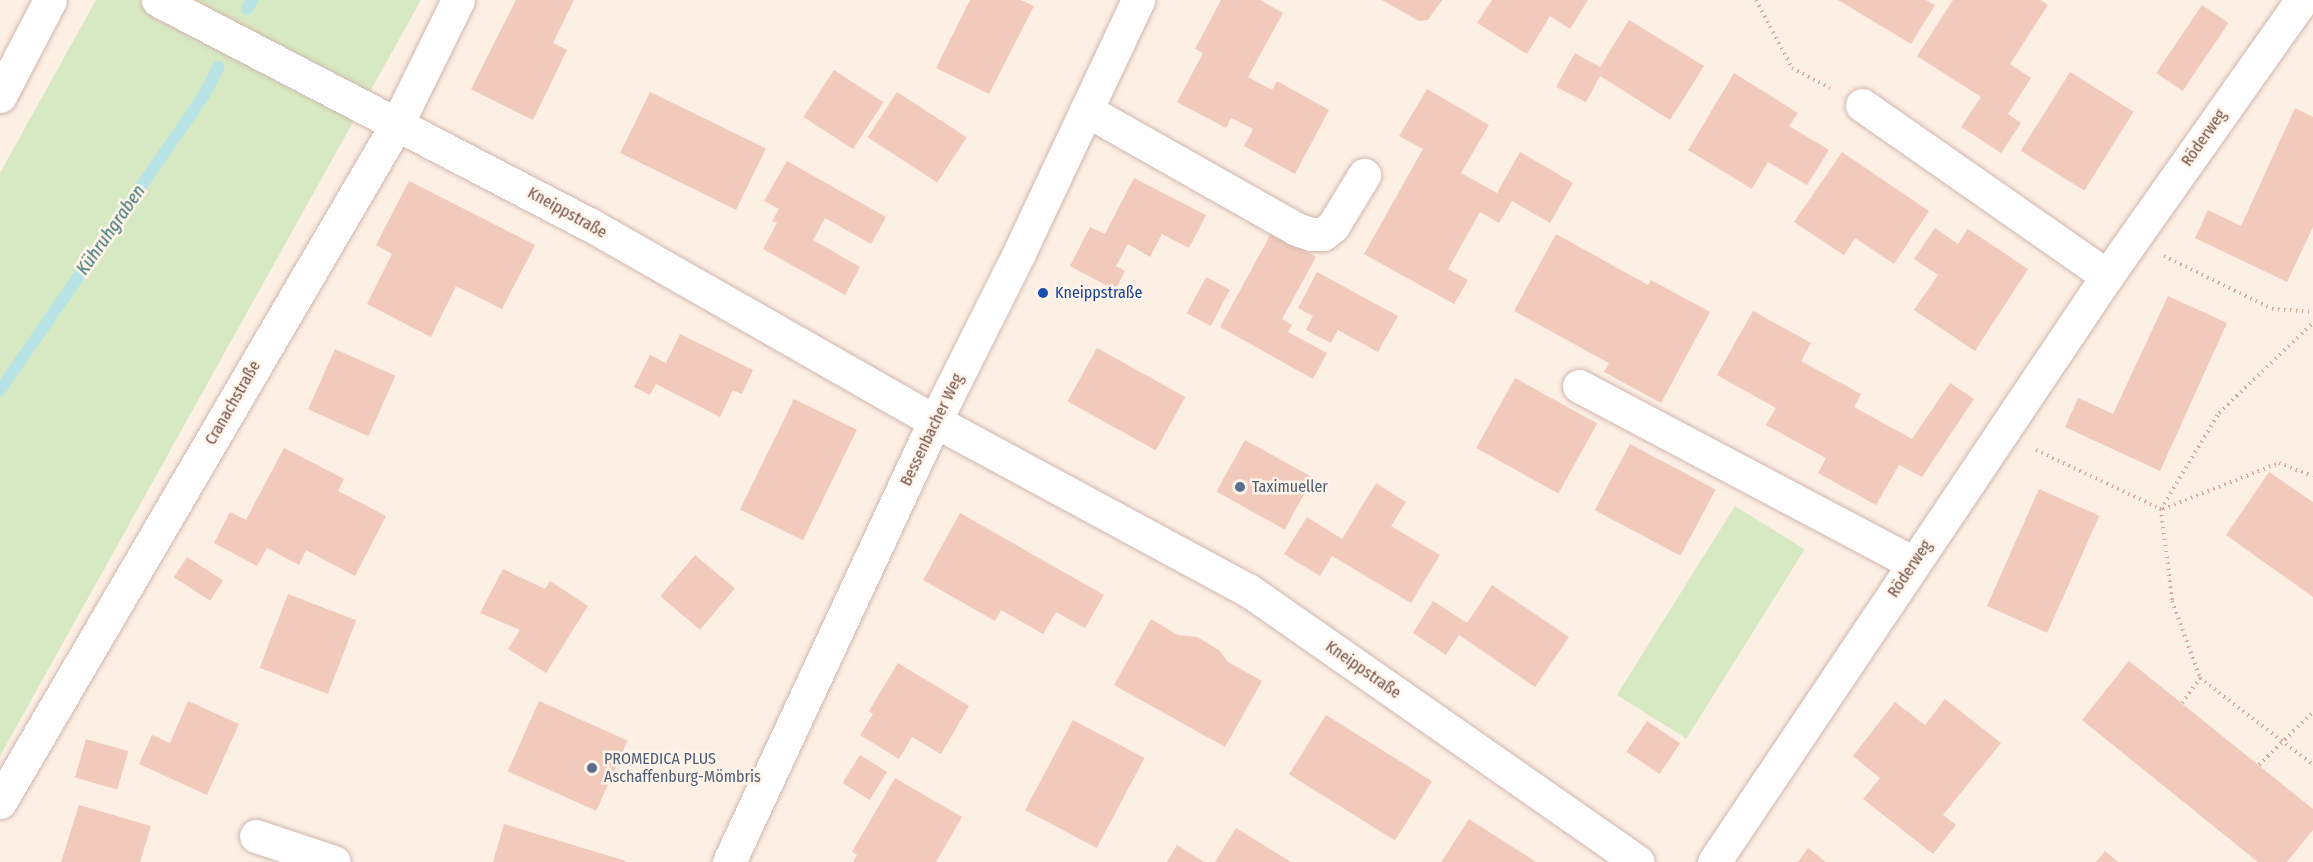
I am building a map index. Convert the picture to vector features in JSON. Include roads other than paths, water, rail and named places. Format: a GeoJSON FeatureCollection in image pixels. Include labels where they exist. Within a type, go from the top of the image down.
{"type":"FeatureCollection","features":[{"type":"Feature","properties":{"kind":"street"},"geometry":{"type":"LineString","coordinates":[[0,96],[50,0]]}},
{"type":"Feature","properties":{"kind":"street","name":"Kneippstraße"},"geometry":{"type":"LineString","coordinates":[[158,0],[398,122],[589,224],[935,421],[1248,590],[1638,862]]}},
{"type":"Feature","properties":{"kind":"street","name":"Cranachstraße"},"geometry":{"type":"LineString","coordinates":[[0,802],[398,122],[458,0]]}},
{"type":"Feature","properties":{"kind":"street","name":"Bessenbacher Weg"},"geometry":{"type":"LineString","coordinates":[[729,862],[935,421],[1138,0]]}},
{"type":"Feature","properties":{"kind":"street","name":"Röderweg"},"geometry":{"type":"LineString","coordinates":[[1714,862],[2107,276],[2302,0]]}},
{"type":"Feature","properties":{"kind":"street"},"geometry":{"type":"LineString","coordinates":[[1862,105],[2107,276]]}},
{"type":"Feature","properties":{"kind":"street"},"geometry":{"type":"LineString","coordinates":[[1086,110],[1296,229],[1311,234],[1323,234],[1333,226],[1364,175]]}},
{"type":"Feature","properties":{"kind":"street"},"geometry":{"type":"LineString","coordinates":[[1579,386],[1914,563]]}},
{"type":"Feature","properties":{"kind":"street"},"geometry":{"type":"LineString","coordinates":[[256,836],[334,862]]}},
{"type":"Feature","properties":{"kind":"waterway","name":"Kühruhgraben"},"geometry":{"type":"LineString","coordinates":[[247,9],[252,0]]}},
{"type":"Feature","properties":{"kind":"waterway","name":"Kühruhgraben"},"geometry":{"type":"LineString","coordinates":[[0,390],[203,97],[218,67]]}},
{"type":"Feature","properties":{"kind":"place","name":"Kneippstraße"},"geometry":{"type":"Point","coordinates":[1043,293]}},
{"type":"Feature","properties":{"kind":"place","name":"Taximueller"},"geometry":{"type":"Point","coordinates":[1240,487]}},
{"type":"Feature","properties":{"kind":"place","name":"PROMEDICA PLUS Aschaffenburg-Mömbris"},"geometry":{"type":"Point","coordinates":[592,768]}}]}
